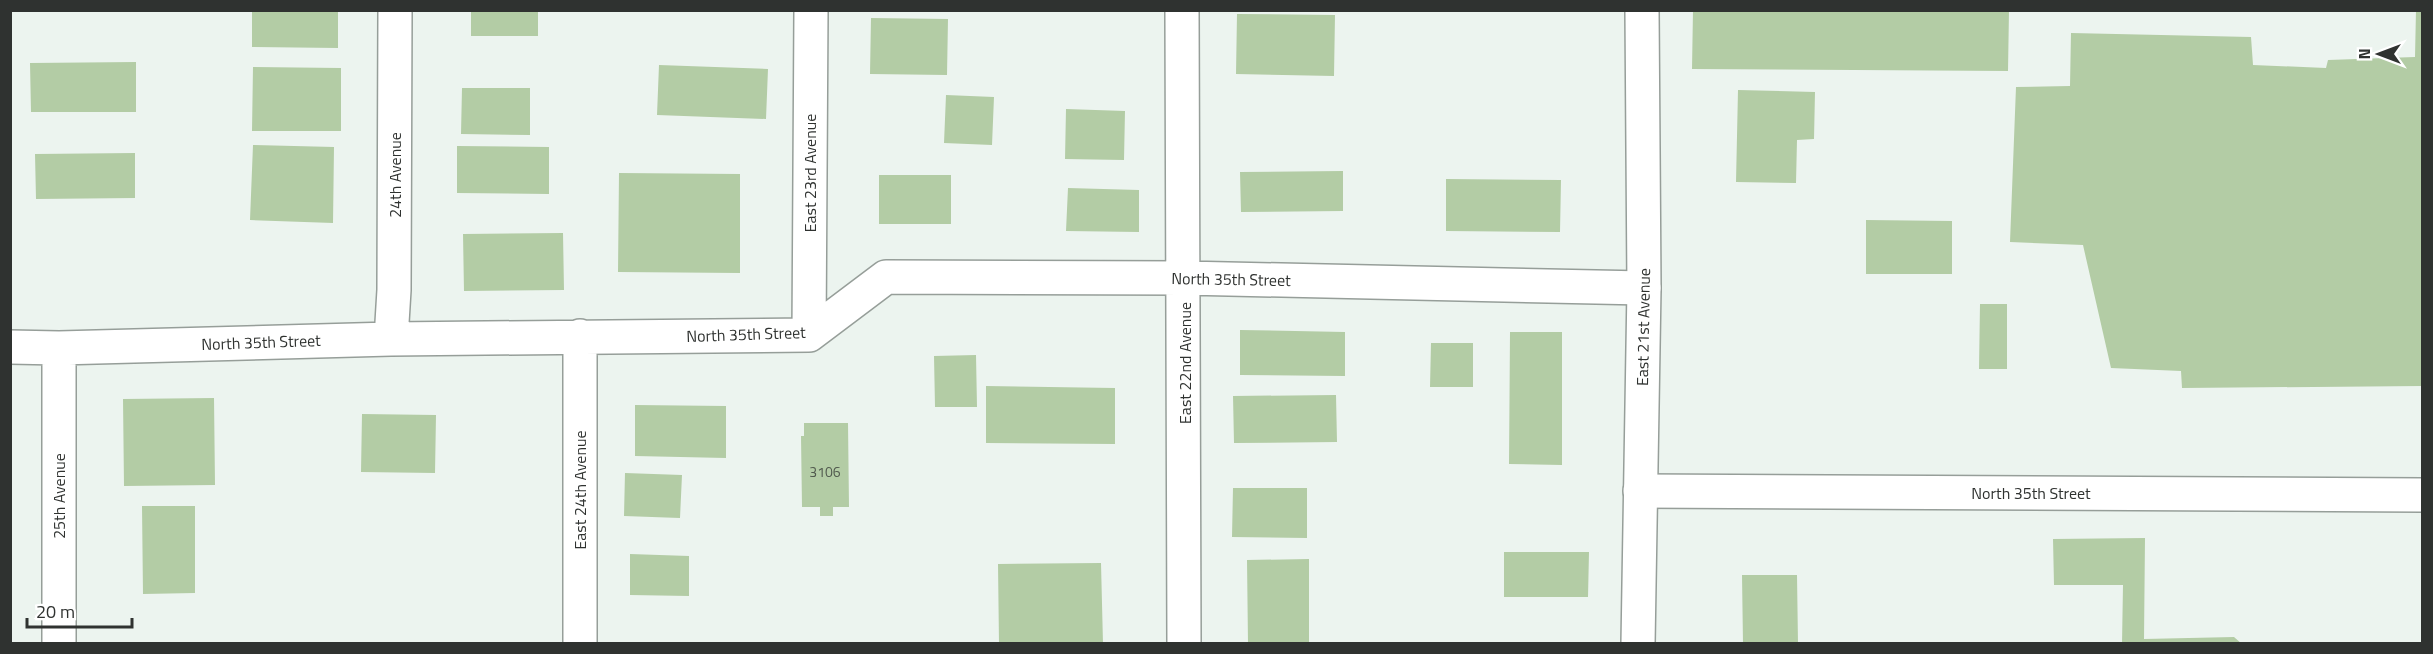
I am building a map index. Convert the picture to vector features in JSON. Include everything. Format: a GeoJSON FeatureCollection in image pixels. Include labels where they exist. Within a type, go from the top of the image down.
{"type":"FeatureCollection","features":[{"type":"Feature","properties":{"kind":"street","name":"24th Avenue"},"geometry":{"type":"LineString","coordinates":[[392,339],[395,10]]}},
{"type":"Feature","properties":{"kind":"street","name":"East 23rd Avenue"},"geometry":{"type":"LineString","coordinates":[[809,335],[811,10]]}},
{"type":"Feature","properties":{"kind":"street","name":"East 22nd Avenue"},"geometry":{"type":"LineString","coordinates":[[1182,10],[1185,278],[1184,644]]}},
{"type":"Feature","properties":{"kind":"street","name":"East 21st Avenue"},"geometry":{"type":"LineString","coordinates":[[1638,644],[1644,288],[1642,10]]}},
{"type":"Feature","properties":{"kind":"street","name":"North 35th Street"},"geometry":{"type":"LineString","coordinates":[[10,347],[59,348],[580,336],[809,335],[886,277],[1185,278],[1644,288]]}},
{"type":"Feature","properties":{"kind":"street","name":"East 24th Avenue"},"geometry":{"type":"LineString","coordinates":[[579,644],[580,336]]}},
{"type":"Feature","properties":{"kind":"street","name":"25th Avenue"},"geometry":{"type":"LineString","coordinates":[[59,348],[59,644]]}},
{"type":"Feature","properties":{"kind":"street","name":"North 35th Street"},"geometry":{"type":"LineString","coordinates":[[1640,491],[2422,495]]}},
{"type":"Feature","properties":{"kind":"building"},"geometry":{"type":"Polygon","coordinates":[[[252,10],[338,10],[338,48],[252,47],[252,10]]]}},
{"type":"Feature","properties":{"kind":"building"},"geometry":{"type":"Polygon","coordinates":[[[471,10],[538,10],[538,36],[471,36],[471,10]]]}},
{"type":"Feature","properties":{"kind":"building"},"geometry":{"type":"Polygon","coordinates":[[[1693,10],[2009,10],[2008,71],[1692,69],[1693,10]]]}},
{"type":"Feature","properties":{"kind":"building"},"geometry":{"type":"Polygon","coordinates":[[[2416,10],[2422,10],[2422,386],[2182,388],[2181,371],[2111,368],[2083,245],[2010,242],[2016,87],[2070,86],[2071,33],[2251,37],[2253,65],[2326,68],[2328,60],[2415,57],[2416,10]]]}},
{"type":"Feature","properties":{"kind":"building"},"geometry":{"type":"Polygon","coordinates":[[[1237,14],[1335,15],[1334,76],[1236,74],[1237,14]]]}},
{"type":"Feature","properties":{"kind":"building"},"geometry":{"type":"Polygon","coordinates":[[[871,18],[948,19],[947,75],[870,74],[871,18]]]}},
{"type":"Feature","properties":{"kind":"building"},"geometry":{"type":"Polygon","coordinates":[[[136,62],[136,112],[31,112],[30,63],[136,62]]]}},
{"type":"Feature","properties":{"kind":"building"},"geometry":{"type":"Polygon","coordinates":[[[659,65],[768,69],[766,119],[657,115],[659,65]]]}},
{"type":"Feature","properties":{"kind":"building"},"geometry":{"type":"Polygon","coordinates":[[[253,67],[341,68],[341,131],[252,131],[253,67]]]}},
{"type":"Feature","properties":{"kind":"building"},"geometry":{"type":"Polygon","coordinates":[[[462,88],[530,88],[530,135],[461,134],[462,88]]]}},
{"type":"Feature","properties":{"kind":"building"},"geometry":{"type":"Polygon","coordinates":[[[1738,90],[1815,92],[1814,139],[1797,140],[1796,183],[1736,182],[1738,90]]]}},
{"type":"Feature","properties":{"kind":"building"},"geometry":{"type":"Polygon","coordinates":[[[946,95],[994,97],[992,145],[944,143],[946,95]]]}},
{"type":"Feature","properties":{"kind":"building"},"geometry":{"type":"Polygon","coordinates":[[[1066,109],[1125,111],[1124,160],[1065,159],[1066,109]]]}},
{"type":"Feature","properties":{"kind":"building"},"geometry":{"type":"Polygon","coordinates":[[[253,145],[334,147],[333,223],[250,220],[253,145]]]}},
{"type":"Feature","properties":{"kind":"building"},"geometry":{"type":"Polygon","coordinates":[[[457,146],[549,147],[549,194],[457,193],[457,146]]]}},
{"type":"Feature","properties":{"kind":"building"},"geometry":{"type":"Polygon","coordinates":[[[135,153],[135,198],[36,199],[35,154],[135,153]]]}},
{"type":"Feature","properties":{"kind":"building"},"geometry":{"type":"Polygon","coordinates":[[[1343,171],[1343,211],[1241,212],[1240,172],[1343,171]]]}},
{"type":"Feature","properties":{"kind":"building"},"geometry":{"type":"Polygon","coordinates":[[[619,173],[740,174],[740,273],[618,272],[619,173]]]}},
{"type":"Feature","properties":{"kind":"building"},"geometry":{"type":"Polygon","coordinates":[[[879,175],[951,175],[951,224],[879,224],[879,175]]]}},
{"type":"Feature","properties":{"kind":"building"},"geometry":{"type":"Polygon","coordinates":[[[1446,179],[1561,180],[1560,232],[1446,231],[1446,179]]]}},
{"type":"Feature","properties":{"kind":"building"},"geometry":{"type":"Polygon","coordinates":[[[1068,188],[1139,190],[1139,232],[1066,231],[1068,188]]]}},
{"type":"Feature","properties":{"kind":"building"},"geometry":{"type":"Polygon","coordinates":[[[1866,220],[1952,221],[1952,274],[1866,274],[1866,220]]]}},
{"type":"Feature","properties":{"kind":"building"},"geometry":{"type":"Polygon","coordinates":[[[563,233],[564,290],[464,291],[463,234],[563,233]]]}},
{"type":"Feature","properties":{"kind":"building"},"geometry":{"type":"Polygon","coordinates":[[[1980,304],[2007,304],[2007,369],[1979,369],[1980,304]]]}},
{"type":"Feature","properties":{"kind":"building"},"geometry":{"type":"Polygon","coordinates":[[[1240,330],[1345,332],[1345,376],[1240,375],[1240,330]]]}},
{"type":"Feature","properties":{"kind":"building"},"geometry":{"type":"Polygon","coordinates":[[[1510,332],[1562,332],[1562,465],[1509,464],[1510,332]]]}},
{"type":"Feature","properties":{"kind":"building"},"geometry":{"type":"Polygon","coordinates":[[[1431,343],[1473,343],[1473,387],[1430,387],[1431,343]]]}},
{"type":"Feature","properties":{"kind":"building"},"geometry":{"type":"Polygon","coordinates":[[[976,355],[977,407],[935,407],[934,356],[976,355]]]}},
{"type":"Feature","properties":{"kind":"building"},"geometry":{"type":"Polygon","coordinates":[[[986,386],[1115,388],[1115,444],[986,443],[986,386]]]}},
{"type":"Feature","properties":{"kind":"building"},"geometry":{"type":"Polygon","coordinates":[[[1336,395],[1337,442],[1234,443],[1233,396],[1336,395]]]}},
{"type":"Feature","properties":{"kind":"building"},"geometry":{"type":"Polygon","coordinates":[[[214,398],[215,485],[124,486],[123,399],[214,398]]]}},
{"type":"Feature","properties":{"kind":"building"},"geometry":{"type":"Polygon","coordinates":[[[635,405],[726,406],[726,458],[635,456],[635,405]]]}},
{"type":"Feature","properties":{"kind":"building"},"geometry":{"type":"Polygon","coordinates":[[[362,414],[436,415],[435,473],[361,472],[362,414]]]}},
{"type":"Feature","properties":{"kind":"building"},"geometry":{"type":"Polygon","coordinates":[[[804,423],[848,423],[849,507],[833,507],[833,516],[820,516],[820,507],[802,507],[801,436],[804,436],[804,423]]]}},
{"type":"Feature","properties":{"kind":"building"},"geometry":{"type":"Polygon","coordinates":[[[625,473],[682,475],[680,518],[624,516],[625,473]]]}},
{"type":"Feature","properties":{"kind":"building"},"geometry":{"type":"Polygon","coordinates":[[[1233,488],[1307,488],[1307,538],[1232,537],[1233,488]]]}},
{"type":"Feature","properties":{"kind":"building"},"geometry":{"type":"Polygon","coordinates":[[[142,506],[195,506],[195,593],[143,594],[142,506]]]}},
{"type":"Feature","properties":{"kind":"building"},"geometry":{"type":"Polygon","coordinates":[[[2145,538],[2144,639],[2234,637],[2242,644],[2122,644],[2123,585],[2054,585],[2053,539],[2145,538]]]}},
{"type":"Feature","properties":{"kind":"building"},"geometry":{"type":"Polygon","coordinates":[[[1504,552],[1589,552],[1588,597],[1504,597],[1504,552]]]}},
{"type":"Feature","properties":{"kind":"building"},"geometry":{"type":"Polygon","coordinates":[[[630,554],[689,556],[689,596],[630,595],[630,554]]]}},
{"type":"Feature","properties":{"kind":"building"},"geometry":{"type":"Polygon","coordinates":[[[1309,559],[1309,644],[1248,644],[1247,560],[1309,559]]]}},
{"type":"Feature","properties":{"kind":"building"},"geometry":{"type":"Polygon","coordinates":[[[1101,563],[1103,644],[999,644],[998,564],[1101,563]]]}},
{"type":"Feature","properties":{"kind":"building"},"geometry":{"type":"Polygon","coordinates":[[[1742,575],[1797,575],[1798,644],[1743,644],[1742,575]]]}}]}
